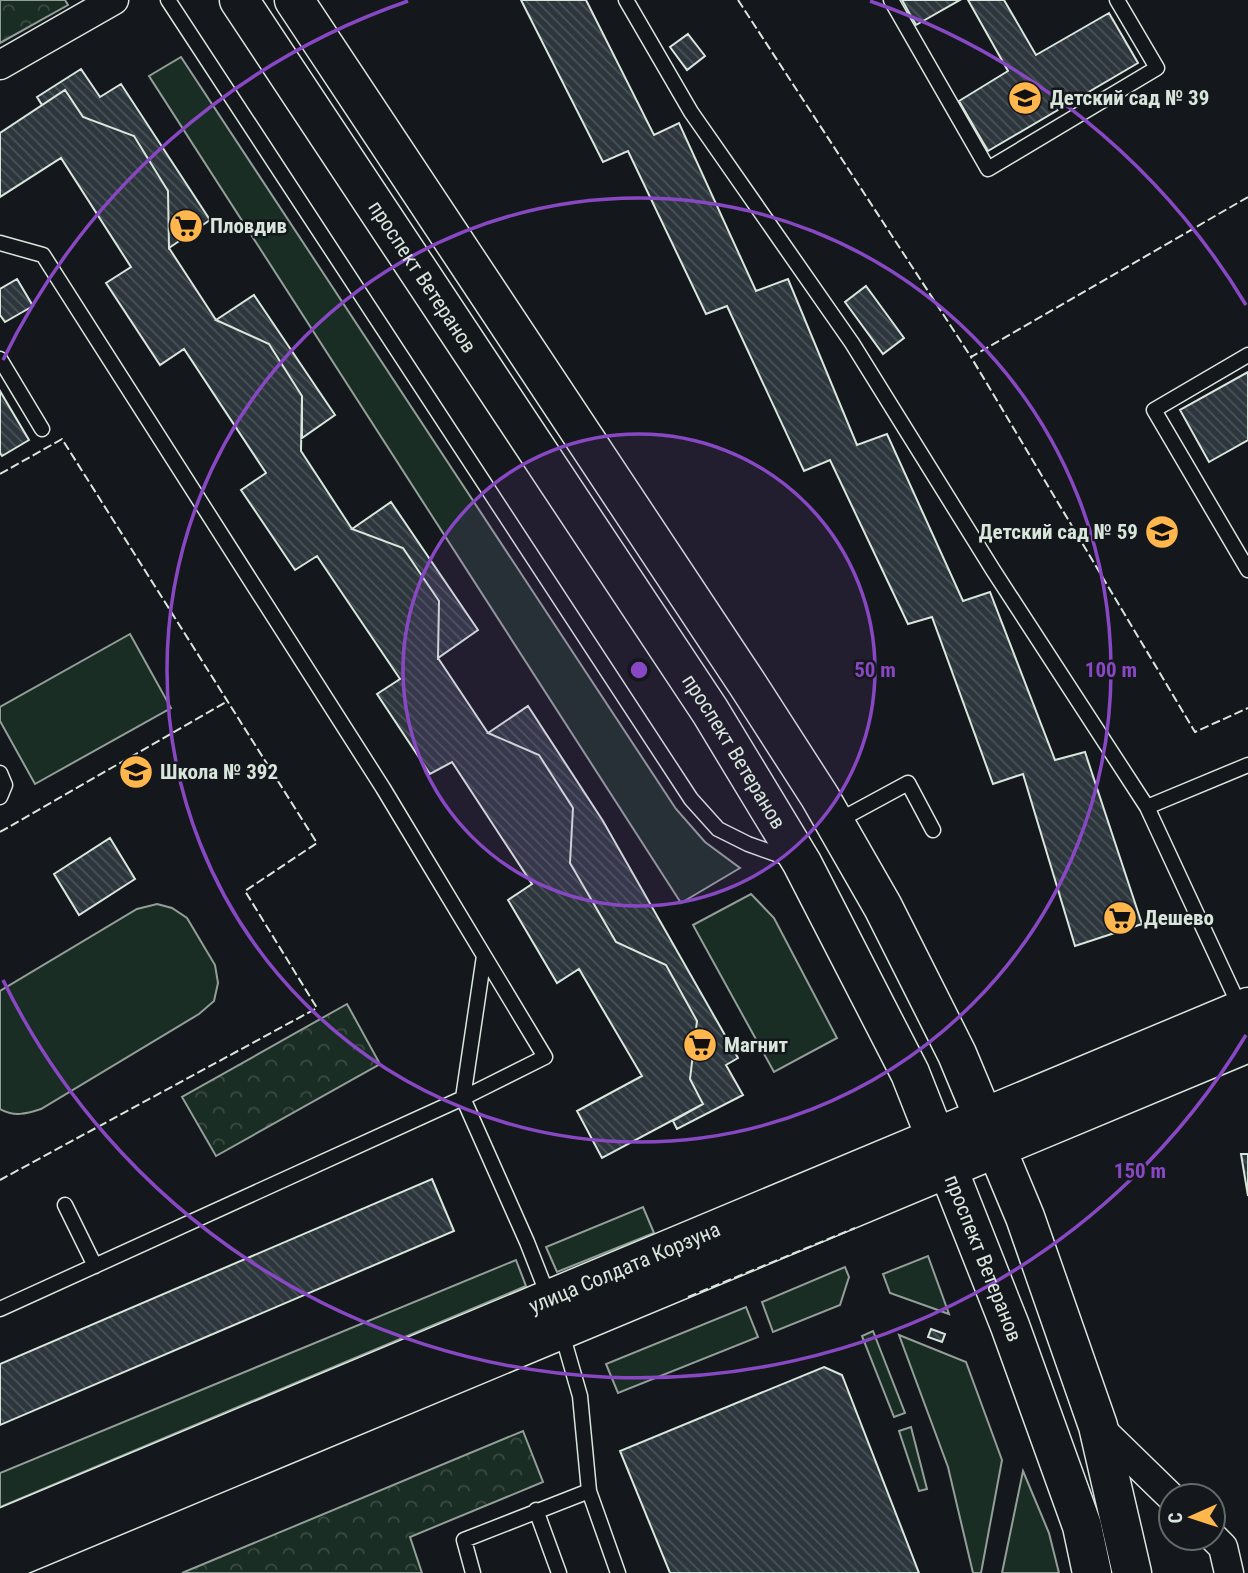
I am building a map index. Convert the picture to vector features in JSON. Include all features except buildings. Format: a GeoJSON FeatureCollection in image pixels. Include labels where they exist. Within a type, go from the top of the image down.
{"type":"FeatureCollection","features":[{"type":"Feature","properties":{"kind":"main road","name":"проспект Ветеранов"},"geometry":{"type":"LineString","coordinates":[[239,0],[710,711],[802,863],[910,1073],[1010,1326],[1082,1526],[1092,1573]]}},
{"type":"Feature","properties":{"kind":"main road","name":"проспект Ветеранов"},"geometry":{"type":"LineString","coordinates":[[293,0],[748,685],[835,823],[895,931],[957,1054],[1025,1217],[1098,1426],[1132,1573]]}},
{"type":"Feature","properties":{"kind":"main road","name":"улица Солдата Корзуна"},"geometry":{"type":"LineString","coordinates":[[0,1564],[555,1314],[989,1133],[1246,1021]]}},
{"type":"Feature","properties":{"kind":"main road","name":"улица Солдата Корзуна"},"geometry":{"type":"LineString","coordinates":[[0,1529],[555,1314]]}},
{"type":"Feature","properties":{"kind":"street"},"geometry":{"type":"LineString","coordinates":[[0,65],[114,0]]}},
{"type":"Feature","properties":{"kind":"street"},"geometry":{"type":"LineString","coordinates":[[1098,1426],[1157,1483]]}},
{"type":"Feature","properties":{"kind":"street"},"geometry":{"type":"LineString","coordinates":[[1224,1552],[1229,1573]]}},
{"type":"Feature","properties":{"kind":"lane"},"geometry":{"type":"LineString","coordinates":[[168,0],[691,799],[718,829],[748,844],[802,863]]}},
{"type":"Feature","properties":{"kind":"lane"},"geometry":{"type":"LineString","coordinates":[[626,0],[691,113],[852,343],[993,570],[1147,807],[1246,1021]]}},
{"type":"Feature","properties":{"kind":"lane"},"geometry":{"type":"LineString","coordinates":[[891,0],[988,169],[1157,68],[1117,0]]}},
{"type":"Feature","properties":{"kind":"lane"},"geometry":{"type":"LineString","coordinates":[[0,243],[43,256],[383,788],[545,1057],[463,1098],[0,1308]]}},
{"type":"Feature","properties":{"kind":"lane"},"geometry":{"type":"LineString","coordinates":[[1248,355],[1154,410],[1248,570]]}},
{"type":"Feature","properties":{"kind":"lane"},"geometry":{"type":"LineString","coordinates":[[0,359],[42,429]]}},
{"type":"Feature","properties":{"kind":"lane"},"geometry":{"type":"LineString","coordinates":[[1147,807],[1248,765]]}},
{"type":"Feature","properties":{"kind":"lane"},"geometry":{"type":"LineString","coordinates":[[0,773],[5,785],[0,797]]}},
{"type":"Feature","properties":{"kind":"lane"},"geometry":{"type":"LineString","coordinates":[[835,823],[908,782],[933,830]]}},
{"type":"Feature","properties":{"kind":"lane"},"geometry":{"type":"LineString","coordinates":[[484,956],[463,1098],[527,1242],[555,1314],[580,1396],[589,1491],[618,1573]]}},
{"type":"Feature","properties":{"kind":"lane"},"geometry":{"type":"LineString","coordinates":[[65,1205],[95,1266]]}},
{"type":"Feature","properties":{"kind":"lane"},"geometry":{"type":"LineString","coordinates":[[473,1573],[464,1540],[589,1491]]}},
{"type":"Feature","properties":{"kind":"lane"},"geometry":{"type":"LineString","coordinates":[[536,1510],[559,1573]]}},
{"type":"Feature","properties":{"kind":"green space"},"geometry":{"type":"Polygon","coordinates":[[[0,0],[65,0],[68,5],[0,43],[0,0]]]}},
{"type":"Feature","properties":{"kind":"green space"},"geometry":{"type":"Polygon","coordinates":[[[181,57],[676,809],[705,842],[740,868],[681,903],[149,76],[181,57]]]}},
{"type":"Feature","properties":{"kind":"green space"},"geometry":{"type":"Polygon","coordinates":[[[130,634],[171,708],[35,784],[0,721],[0,707],[130,634]]]}},
{"type":"Feature","properties":{"kind":"green space"},"geometry":{"type":"Polygon","coordinates":[[[751,894],[774,918],[837,1038],[774,1072],[693,925],[751,894]]]}},
{"type":"Feature","properties":{"kind":"green space"},"geometry":{"type":"Polygon","coordinates":[[[157,904],[172,908],[187,918],[215,965],[218,983],[214,1001],[199,1014],[41,1109],[20,1114],[0,1109],[0,991],[137,909],[157,904]]]}},
{"type":"Feature","properties":{"kind":"green space"},"geometry":{"type":"Polygon","coordinates":[[[347,1004],[380,1064],[216,1156],[182,1097],[347,1004]]]}},
{"type":"Feature","properties":{"kind":"green space"},"geometry":{"type":"Polygon","coordinates":[[[643,1207],[654,1233],[557,1272],[546,1247],[643,1207]]]}},
{"type":"Feature","properties":{"kind":"green space"},"geometry":{"type":"Polygon","coordinates":[[[928,1256],[949,1314],[890,1293],[883,1274],[928,1256]]]}},
{"type":"Feature","properties":{"kind":"green space"},"geometry":{"type":"Polygon","coordinates":[[[516,1260],[526,1286],[0,1507],[0,1473],[516,1260]]]}},
{"type":"Feature","properties":{"kind":"green space"},"geometry":{"type":"Polygon","coordinates":[[[845,1267],[849,1277],[840,1305],[773,1332],[762,1302],[845,1267]]]}},
{"type":"Feature","properties":{"kind":"green space"},"geometry":{"type":"Polygon","coordinates":[[[746,1307],[758,1337],[618,1393],[606,1364],[746,1307]]]}},
{"type":"Feature","properties":{"kind":"green space"},"geometry":{"type":"Polygon","coordinates":[[[873,1331],[905,1413],[894,1417],[862,1336],[873,1331]]]}},
{"type":"Feature","properties":{"kind":"green space"},"geometry":{"type":"Polygon","coordinates":[[[899,1335],[966,1362],[1002,1460],[981,1573],[973,1573],[948,1467],[899,1335]]]}},
{"type":"Feature","properties":{"kind":"green space"},"geometry":{"type":"Polygon","coordinates":[[[911,1427],[927,1489],[919,1491],[899,1431],[911,1427]]]}},
{"type":"Feature","properties":{"kind":"green space"},"geometry":{"type":"Polygon","coordinates":[[[523,1431],[543,1482],[410,1537],[422,1573],[182,1573],[523,1431]]]}},
{"type":"Feature","properties":{"kind":"green space"},"geometry":{"type":"Polygon","coordinates":[[[1023,1471],[1049,1533],[1059,1573],[1002,1573],[1023,1471]]]}},
{"type":"Feature","properties":{"kind":"fence"},"geometry":{"type":"LineString","coordinates":[[738,0],[972,356]]}},
{"type":"Feature","properties":{"kind":"fence"},"geometry":{"type":"LineString","coordinates":[[1248,197],[971,357],[1195,732],[1248,708]]}},
{"type":"Feature","properties":{"kind":"fence"},"geometry":{"type":"LineString","coordinates":[[0,474],[62,439],[317,843],[245,891],[317,1008],[0,1180]]}},
{"type":"Feature","properties":{"kind":"fence"},"geometry":{"type":"LineString","coordinates":[[0,832],[228,701]]}},
{"type":"Feature","properties":{"kind":"fence"},"geometry":{"type":"LineString","coordinates":[[688,1297],[855,1228]]}},
{"type":"Feature","properties":{"kind":"place","name":"Детский сад № 39"},"geometry":{"type":"Point","coordinates":[1025,98]}},
{"type":"Feature","properties":{"kind":"place","name":"Пловдив"},"geometry":{"type":"Point","coordinates":[186,226]}},
{"type":"Feature","properties":{"kind":"place","name":"Детский сад № 59"},"geometry":{"type":"Point","coordinates":[1162,532]}},
{"type":"Feature","properties":{"kind":"place","name":"Школа № 392"},"geometry":{"type":"Point","coordinates":[136,772]}},
{"type":"Feature","properties":{"kind":"place","name":"Дешево"},"geometry":{"type":"Point","coordinates":[1120,918]}},
{"type":"Feature","properties":{"kind":"place","name":"Магнит"},"geometry":{"type":"Point","coordinates":[700,1045]}}]}
